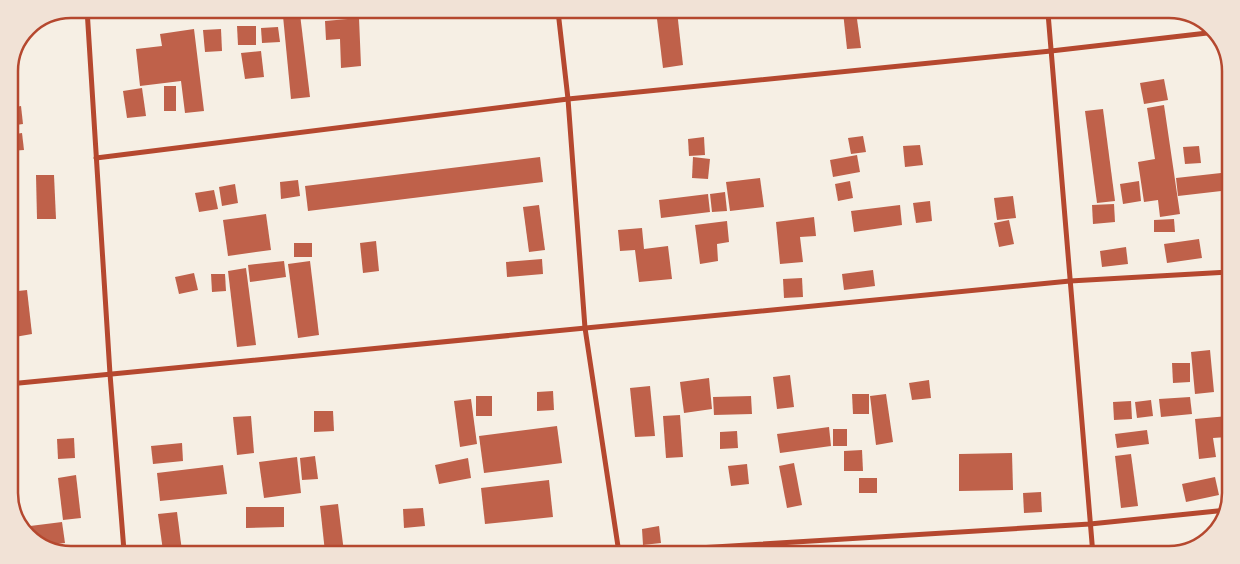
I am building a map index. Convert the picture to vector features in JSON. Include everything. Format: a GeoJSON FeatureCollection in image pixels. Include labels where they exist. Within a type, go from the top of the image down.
{"type":"FeatureCollection","features":[{"type":"Feature","properties":{"kind":"street"},"geometry":{"type":"LineString","coordinates":[[88,18],[110,374],[124,546]]}},
{"type":"Feature","properties":{"kind":"street"},"geometry":{"type":"LineString","coordinates":[[559,18],[568,99],[585,328],[618,546]]}},
{"type":"Feature","properties":{"kind":"street"},"geometry":{"type":"LineString","coordinates":[[1048,18],[1092,546]]}},
{"type":"Feature","properties":{"kind":"street"},"geometry":{"type":"LineString","coordinates":[[96,158],[568,99],[1051,51],[1207,33]]}},
{"type":"Feature","properties":{"kind":"street"},"geometry":{"type":"LineString","coordinates":[[18,383],[1070,281],[1222,272]]}},
{"type":"Feature","properties":{"kind":"street"},"geometry":{"type":"LineString","coordinates":[[733,546],[1090,524],[1219,511]]}},
{"type":"Feature","properties":{"kind":"building"},"geometry":{"type":"Polygon","coordinates":[[[283,18],[300,18],[310,97],[291,99],[283,18]]]}},
{"type":"Feature","properties":{"kind":"building"},"geometry":{"type":"Polygon","coordinates":[[[359,18],[361,66],[341,68],[340,39],[326,40],[325,21],[359,18]]]}},
{"type":"Feature","properties":{"kind":"building"},"geometry":{"type":"Polygon","coordinates":[[[657,18],[678,18],[683,65],[663,68],[657,18]]]}},
{"type":"Feature","properties":{"kind":"building"},"geometry":{"type":"Polygon","coordinates":[[[844,18],[857,18],[861,48],[847,49],[844,18]]]}},
{"type":"Feature","properties":{"kind":"building"},"geometry":{"type":"Polygon","coordinates":[[[237,26],[256,26],[256,45],[238,45],[237,26]]]}},
{"type":"Feature","properties":{"kind":"building"},"geometry":{"type":"Polygon","coordinates":[[[278,27],[280,42],[262,43],[261,28],[278,27]]]}},
{"type":"Feature","properties":{"kind":"building"},"geometry":{"type":"Polygon","coordinates":[[[194,29],[204,111],[185,113],[181,81],[140,86],[136,49],[162,46],[160,34],[194,29]]]}},
{"type":"Feature","properties":{"kind":"building"},"geometry":{"type":"Polygon","coordinates":[[[221,29],[222,51],[205,52],[203,30],[221,29]]]}},
{"type":"Feature","properties":{"kind":"building"},"geometry":{"type":"Polygon","coordinates":[[[261,51],[264,77],[245,79],[241,53],[261,51]]]}},
{"type":"Feature","properties":{"kind":"building"},"geometry":{"type":"Polygon","coordinates":[[[1164,79],[1168,100],[1144,104],[1140,83],[1164,79]]]}},
{"type":"Feature","properties":{"kind":"building"},"geometry":{"type":"Polygon","coordinates":[[[164,86],[176,86],[176,111],[164,111],[164,86]]]}},
{"type":"Feature","properties":{"kind":"building"},"geometry":{"type":"Polygon","coordinates":[[[142,88],[146,116],[127,118],[123,91],[142,88]]]}},
{"type":"Feature","properties":{"kind":"building"},"geometry":{"type":"Polygon","coordinates":[[[1164,105],[1180,214],[1160,217],[1158,200],[1144,202],[1138,162],[1155,159],[1147,108],[1164,105]]]}},
{"type":"Feature","properties":{"kind":"building"},"geometry":{"type":"Polygon","coordinates":[[[18,106],[21,106],[23,124],[18,125],[18,106]]]}},
{"type":"Feature","properties":{"kind":"building"},"geometry":{"type":"Polygon","coordinates":[[[1103,109],[1115,201],[1097,203],[1085,111],[1103,109]]]}},
{"type":"Feature","properties":{"kind":"building"},"geometry":{"type":"Polygon","coordinates":[[[22,133],[24,150],[18,150],[18,134],[22,133]]]}},
{"type":"Feature","properties":{"kind":"building"},"geometry":{"type":"Polygon","coordinates":[[[863,136],[866,152],[851,154],[848,138],[863,136]]]}},
{"type":"Feature","properties":{"kind":"building"},"geometry":{"type":"Polygon","coordinates":[[[704,137],[705,155],[689,156],[688,139],[704,137]]]}},
{"type":"Feature","properties":{"kind":"building"},"geometry":{"type":"Polygon","coordinates":[[[920,145],[923,165],[905,167],[903,146],[920,145]]]}},
{"type":"Feature","properties":{"kind":"building"},"geometry":{"type":"Polygon","coordinates":[[[1199,146],[1201,163],[1185,164],[1183,147],[1199,146]]]}},
{"type":"Feature","properties":{"kind":"building"},"geometry":{"type":"Polygon","coordinates":[[[857,155],[860,172],[833,177],[830,160],[857,155]]]}},
{"type":"Feature","properties":{"kind":"building"},"geometry":{"type":"Polygon","coordinates":[[[540,157],[543,182],[308,211],[305,186],[540,157]]]}},
{"type":"Feature","properties":{"kind":"building"},"geometry":{"type":"Polygon","coordinates":[[[693,157],[710,159],[708,179],[692,178],[693,157]]]}},
{"type":"Feature","properties":{"kind":"building"},"geometry":{"type":"Polygon","coordinates":[[[1222,173],[1222,191],[1178,196],[1176,178],[1222,173]]]}},
{"type":"Feature","properties":{"kind":"building"},"geometry":{"type":"Polygon","coordinates":[[[36,175],[54,175],[56,219],[37,219],[36,175]]]}},
{"type":"Feature","properties":{"kind":"building"},"geometry":{"type":"Polygon","coordinates":[[[760,178],[764,207],[730,211],[726,182],[760,178]]]}},
{"type":"Feature","properties":{"kind":"building"},"geometry":{"type":"Polygon","coordinates":[[[298,180],[300,196],[281,199],[280,182],[298,180]]]}},
{"type":"Feature","properties":{"kind":"building"},"geometry":{"type":"Polygon","coordinates":[[[850,181],[853,198],[838,201],[835,184],[850,181]]]}},
{"type":"Feature","properties":{"kind":"building"},"geometry":{"type":"Polygon","coordinates":[[[1139,181],[1141,201],[1123,204],[1120,184],[1139,181]]]}},
{"type":"Feature","properties":{"kind":"building"},"geometry":{"type":"Polygon","coordinates":[[[235,184],[238,203],[222,206],[219,187],[235,184]]]}},
{"type":"Feature","properties":{"kind":"building"},"geometry":{"type":"Polygon","coordinates":[[[214,190],[218,209],[199,212],[195,193],[214,190]]]}},
{"type":"Feature","properties":{"kind":"building"},"geometry":{"type":"Polygon","coordinates":[[[725,192],[727,211],[712,212],[710,194],[725,192]]]}},
{"type":"Feature","properties":{"kind":"building"},"geometry":{"type":"Polygon","coordinates":[[[708,194],[710,212],[661,218],[659,200],[708,194]]]}},
{"type":"Feature","properties":{"kind":"building"},"geometry":{"type":"Polygon","coordinates":[[[1013,196],[1016,218],[997,220],[994,198],[1013,196]]]}},
{"type":"Feature","properties":{"kind":"building"},"geometry":{"type":"Polygon","coordinates":[[[930,201],[932,221],[916,223],[913,203],[930,201]]]}},
{"type":"Feature","properties":{"kind":"building"},"geometry":{"type":"Polygon","coordinates":[[[1114,204],[1115,222],[1093,224],[1092,205],[1114,204]]]}},
{"type":"Feature","properties":{"kind":"building"},"geometry":{"type":"Polygon","coordinates":[[[539,205],[545,250],[529,252],[523,207],[539,205]]]}},
{"type":"Feature","properties":{"kind":"building"},"geometry":{"type":"Polygon","coordinates":[[[900,205],[902,225],[854,232],[851,211],[900,205]]]}},
{"type":"Feature","properties":{"kind":"building"},"geometry":{"type":"Polygon","coordinates":[[[266,214],[271,250],[228,256],[223,220],[266,214]]]}},
{"type":"Feature","properties":{"kind":"building"},"geometry":{"type":"Polygon","coordinates":[[[814,217],[816,236],[800,237],[803,262],[780,264],[776,222],[814,217]]]}},
{"type":"Feature","properties":{"kind":"building"},"geometry":{"type":"Polygon","coordinates":[[[1174,219],[1175,232],[1154,232],[1154,220],[1174,219]]]}},
{"type":"Feature","properties":{"kind":"building"},"geometry":{"type":"Polygon","coordinates":[[[1009,220],[1014,244],[999,247],[994,223],[1009,220]]]}},
{"type":"Feature","properties":{"kind":"building"},"geometry":{"type":"Polygon","coordinates":[[[727,221],[729,242],[717,244],[718,261],[700,264],[695,225],[727,221]]]}},
{"type":"Feature","properties":{"kind":"building"},"geometry":{"type":"Polygon","coordinates":[[[642,228],[644,249],[668,246],[672,279],[639,282],[635,250],[620,251],[618,230],[642,228]]]}},
{"type":"Feature","properties":{"kind":"building"},"geometry":{"type":"Polygon","coordinates":[[[1199,239],[1202,258],[1167,263],[1164,244],[1199,239]]]}},
{"type":"Feature","properties":{"kind":"building"},"geometry":{"type":"Polygon","coordinates":[[[376,241],[379,271],[363,273],[360,243],[376,241]]]}},
{"type":"Feature","properties":{"kind":"building"},"geometry":{"type":"Polygon","coordinates":[[[294,243],[312,243],[312,257],[294,257],[294,243]]]}},
{"type":"Feature","properties":{"kind":"building"},"geometry":{"type":"Polygon","coordinates":[[[1126,247],[1128,264],[1102,267],[1100,251],[1126,247]]]}},
{"type":"Feature","properties":{"kind":"building"},"geometry":{"type":"Polygon","coordinates":[[[542,259],[543,274],[507,277],[506,262],[542,259]]]}},
{"type":"Feature","properties":{"kind":"building"},"geometry":{"type":"Polygon","coordinates":[[[284,261],[286,277],[250,282],[248,265],[284,261]]]}},
{"type":"Feature","properties":{"kind":"building"},"geometry":{"type":"Polygon","coordinates":[[[310,261],[319,335],[298,338],[288,264],[310,261]]]}},
{"type":"Feature","properties":{"kind":"building"},"geometry":{"type":"Polygon","coordinates":[[[246,268],[256,345],[237,347],[228,271],[246,268]]]}},
{"type":"Feature","properties":{"kind":"building"},"geometry":{"type":"Polygon","coordinates":[[[873,270],[875,286],[844,290],[842,274],[873,270]]]}},
{"type":"Feature","properties":{"kind":"building"},"geometry":{"type":"Polygon","coordinates":[[[194,273],[198,290],[179,294],[175,277],[194,273]]]}},
{"type":"Feature","properties":{"kind":"building"},"geometry":{"type":"Polygon","coordinates":[[[211,274],[225,274],[226,291],[212,292],[211,274]]]}},
{"type":"Feature","properties":{"kind":"building"},"geometry":{"type":"Polygon","coordinates":[[[802,278],[803,297],[784,298],[783,279],[802,278]]]}},
{"type":"Feature","properties":{"kind":"building"},"geometry":{"type":"Polygon","coordinates":[[[27,290],[32,334],[18,336],[18,291],[27,290]]]}},
{"type":"Feature","properties":{"kind":"building"},"geometry":{"type":"Polygon","coordinates":[[[1210,350],[1214,392],[1195,394],[1191,352],[1210,350]]]}},
{"type":"Feature","properties":{"kind":"building"},"geometry":{"type":"Polygon","coordinates":[[[1172,363],[1190,363],[1190,382],[1173,383],[1172,363]]]}},
{"type":"Feature","properties":{"kind":"building"},"geometry":{"type":"Polygon","coordinates":[[[790,375],[794,407],[777,409],[773,377],[790,375]]]}},
{"type":"Feature","properties":{"kind":"building"},"geometry":{"type":"Polygon","coordinates":[[[709,378],[712,409],[684,413],[680,382],[709,378]]]}},
{"type":"Feature","properties":{"kind":"building"},"geometry":{"type":"Polygon","coordinates":[[[929,380],[931,398],[912,400],[909,383],[929,380]]]}},
{"type":"Feature","properties":{"kind":"building"},"geometry":{"type":"Polygon","coordinates":[[[650,386],[655,436],[635,437],[630,388],[650,386]]]}},
{"type":"Feature","properties":{"kind":"building"},"geometry":{"type":"Polygon","coordinates":[[[553,391],[554,410],[537,411],[537,392],[553,391]]]}},
{"type":"Feature","properties":{"kind":"building"},"geometry":{"type":"Polygon","coordinates":[[[852,394],[869,394],[869,414],[853,414],[852,394]]]}},
{"type":"Feature","properties":{"kind":"building"},"geometry":{"type":"Polygon","coordinates":[[[886,394],[893,442],[876,445],[870,396],[886,394]]]}},
{"type":"Feature","properties":{"kind":"building"},"geometry":{"type":"Polygon","coordinates":[[[476,396],[492,396],[492,416],[476,416],[476,396]]]}},
{"type":"Feature","properties":{"kind":"building"},"geometry":{"type":"Polygon","coordinates":[[[751,396],[752,414],[714,415],[713,397],[751,396]]]}},
{"type":"Feature","properties":{"kind":"building"},"geometry":{"type":"Polygon","coordinates":[[[1190,397],[1192,414],[1161,417],[1159,399],[1190,397]]]}},
{"type":"Feature","properties":{"kind":"building"},"geometry":{"type":"Polygon","coordinates":[[[471,399],[477,444],[460,447],[454,401],[471,399]]]}},
{"type":"Feature","properties":{"kind":"building"},"geometry":{"type":"Polygon","coordinates":[[[1151,400],[1153,416],[1137,418],[1135,402],[1151,400]]]}},
{"type":"Feature","properties":{"kind":"building"},"geometry":{"type":"Polygon","coordinates":[[[1131,401],[1132,419],[1114,420],[1113,402],[1131,401]]]}},
{"type":"Feature","properties":{"kind":"building"},"geometry":{"type":"Polygon","coordinates":[[[314,411],[333,411],[334,431],[314,432],[314,411]]]}},
{"type":"Feature","properties":{"kind":"building"},"geometry":{"type":"Polygon","coordinates":[[[680,415],[683,457],[666,458],[663,416],[680,415]]]}},
{"type":"Feature","properties":{"kind":"building"},"geometry":{"type":"Polygon","coordinates":[[[251,416],[254,453],[237,455],[233,417],[251,416]]]}},
{"type":"Feature","properties":{"kind":"building"},"geometry":{"type":"Polygon","coordinates":[[[1222,417],[1222,437],[1213,438],[1216,457],[1199,459],[1195,419],[1222,417]]]}},
{"type":"Feature","properties":{"kind":"building"},"geometry":{"type":"Polygon","coordinates":[[[557,426],[562,463],[484,473],[479,436],[557,426]]]}},
{"type":"Feature","properties":{"kind":"building"},"geometry":{"type":"Polygon","coordinates":[[[829,427],[831,446],[780,453],[777,434],[829,427]]]}},
{"type":"Feature","properties":{"kind":"building"},"geometry":{"type":"Polygon","coordinates":[[[833,429],[847,429],[847,446],[833,446],[833,429]]]}},
{"type":"Feature","properties":{"kind":"building"},"geometry":{"type":"Polygon","coordinates":[[[1147,430],[1149,444],[1117,448],[1115,434],[1147,430]]]}},
{"type":"Feature","properties":{"kind":"building"},"geometry":{"type":"Polygon","coordinates":[[[737,431],[738,448],[720,449],[720,432],[737,431]]]}},
{"type":"Feature","properties":{"kind":"building"},"geometry":{"type":"Polygon","coordinates":[[[74,438],[75,458],[58,459],[57,439],[74,438]]]}},
{"type":"Feature","properties":{"kind":"building"},"geometry":{"type":"Polygon","coordinates":[[[182,443],[183,461],[153,464],[151,446],[182,443]]]}},
{"type":"Feature","properties":{"kind":"building"},"geometry":{"type":"Polygon","coordinates":[[[862,450],[863,471],[844,471],[844,451],[862,450]]]}},
{"type":"Feature","properties":{"kind":"building"},"geometry":{"type":"Polygon","coordinates":[[[1012,453],[1013,490],[959,491],[959,454],[1012,453]]]}},
{"type":"Feature","properties":{"kind":"building"},"geometry":{"type":"Polygon","coordinates":[[[1131,454],[1138,506],[1121,508],[1115,456],[1131,454]]]}},
{"type":"Feature","properties":{"kind":"building"},"geometry":{"type":"Polygon","coordinates":[[[315,456],[318,479],[302,480],[300,458],[315,456]]]}},
{"type":"Feature","properties":{"kind":"building"},"geometry":{"type":"Polygon","coordinates":[[[297,457],[301,493],[264,498],[259,462],[297,457]]]}},
{"type":"Feature","properties":{"kind":"building"},"geometry":{"type":"Polygon","coordinates":[[[468,458],[471,478],[439,484],[435,465],[468,458]]]}},
{"type":"Feature","properties":{"kind":"building"},"geometry":{"type":"Polygon","coordinates":[[[794,463],[802,505],[787,508],[779,466],[794,463]]]}},
{"type":"Feature","properties":{"kind":"building"},"geometry":{"type":"Polygon","coordinates":[[[747,464],[749,484],[731,486],[728,466],[747,464]]]}},
{"type":"Feature","properties":{"kind":"building"},"geometry":{"type":"Polygon","coordinates":[[[223,465],[227,494],[160,501],[157,473],[223,465]]]}},
{"type":"Feature","properties":{"kind":"building"},"geometry":{"type":"Polygon","coordinates":[[[76,475],[81,518],[63,520],[58,478],[76,475]]]}},
{"type":"Feature","properties":{"kind":"building"},"geometry":{"type":"Polygon","coordinates":[[[1215,477],[1219,495],[1186,502],[1182,484],[1215,477]]]}},
{"type":"Feature","properties":{"kind":"building"},"geometry":{"type":"Polygon","coordinates":[[[859,478],[877,478],[877,493],[859,493],[859,478]]]}},
{"type":"Feature","properties":{"kind":"building"},"geometry":{"type":"Polygon","coordinates":[[[549,480],[553,517],[485,524],[481,488],[549,480]]]}},
{"type":"Feature","properties":{"kind":"building"},"geometry":{"type":"Polygon","coordinates":[[[1041,492],[1042,512],[1024,513],[1023,493],[1041,492]]]}},
{"type":"Feature","properties":{"kind":"building"},"geometry":{"type":"Polygon","coordinates":[[[338,504],[343,546],[324,546],[320,506],[338,504]]]}},
{"type":"Feature","properties":{"kind":"building"},"geometry":{"type":"Polygon","coordinates":[[[246,507],[284,507],[284,527],[246,528],[246,507]]]}},
{"type":"Feature","properties":{"kind":"building"},"geometry":{"type":"Polygon","coordinates":[[[423,508],[425,526],[404,528],[403,509],[423,508]]]}},
{"type":"Feature","properties":{"kind":"building"},"geometry":{"type":"Polygon","coordinates":[[[177,512],[181,546],[162,546],[158,514],[177,512]]]}},
{"type":"Feature","properties":{"kind":"building"},"geometry":{"type":"Polygon","coordinates":[[[62,522],[65,543],[57,544],[50,542],[38,536],[28,526],[62,522]]]}},
{"type":"Feature","properties":{"kind":"building"},"geometry":{"type":"Polygon","coordinates":[[[659,526],[661,543],[643,545],[642,529],[659,526]]]}}]}
